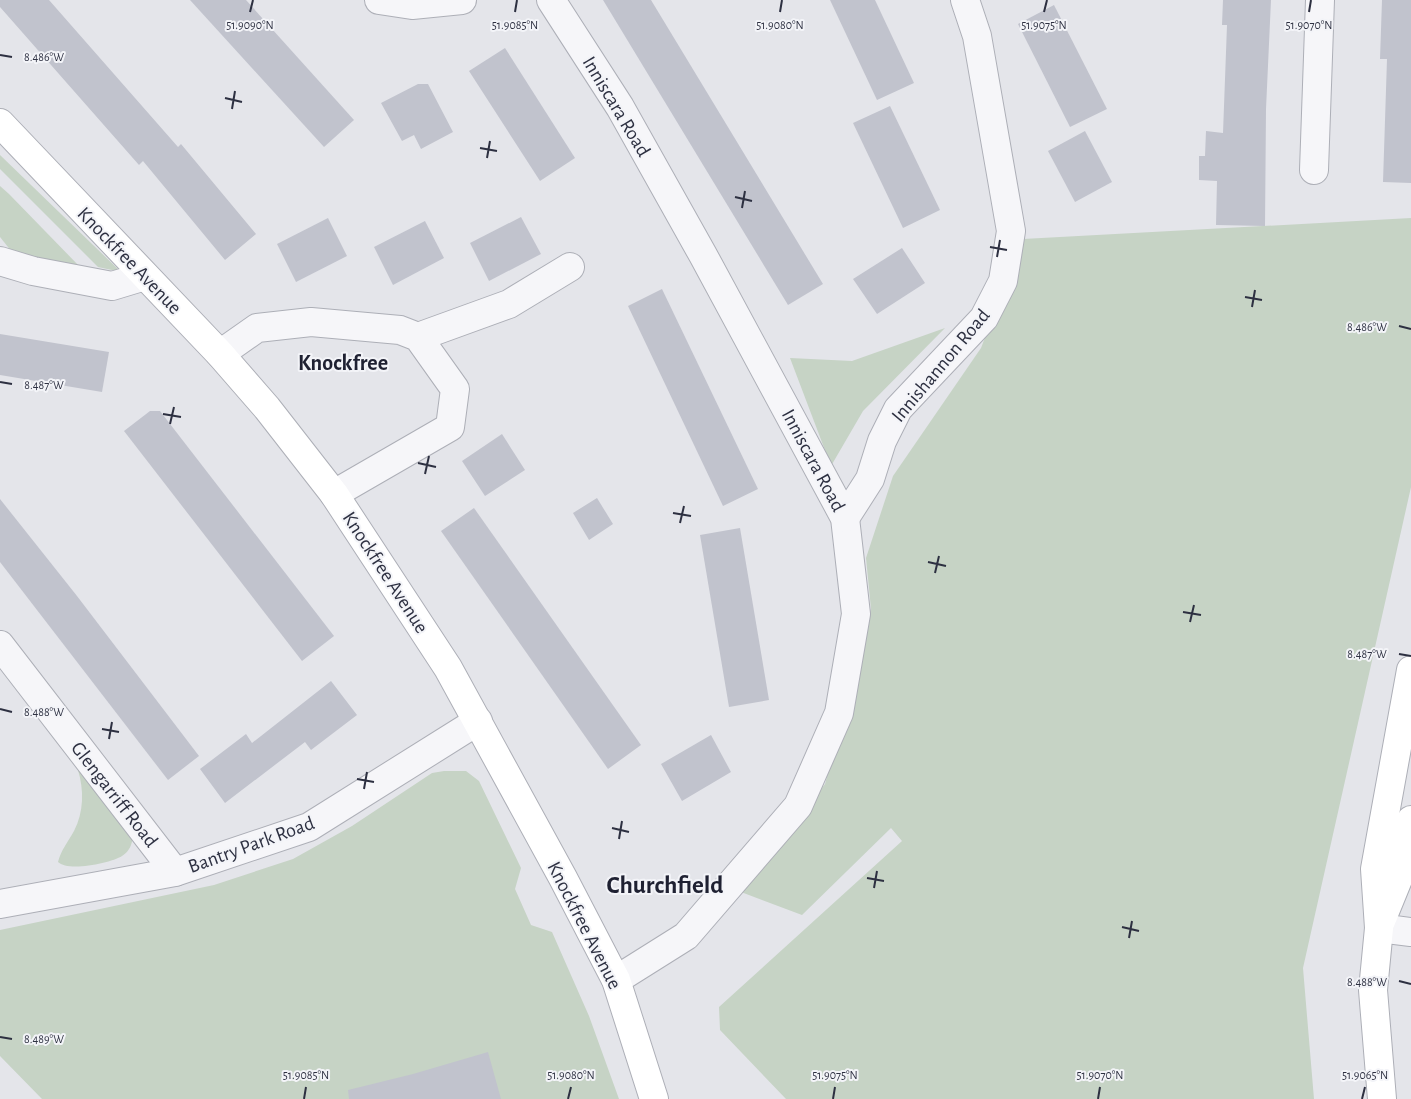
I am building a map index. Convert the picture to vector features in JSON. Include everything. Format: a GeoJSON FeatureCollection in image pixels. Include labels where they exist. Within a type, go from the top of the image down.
{"type":"FeatureCollection","features":[{"type":"Feature","properties":{"kind":"street"},"geometry":{"type":"LineString","coordinates":[[379,0],[412,5],[462,0]]}},
{"type":"Feature","properties":{"kind":"street","name":"Inniscara Road"},"geometry":{"type":"LineString","coordinates":[[551,0],[620,107],[846,518],[856,614],[839,713],[798,806],[686,936],[616,980]]}},
{"type":"Feature","properties":{"kind":"street","name":"Innishannon Road"},"geometry":{"type":"LineString","coordinates":[[846,518],[870,479],[882,441],[898,409],[984,318],[1003,281],[1011,231],[977,36],[965,0]]}},
{"type":"Feature","properties":{"kind":"street"},"geometry":{"type":"LineString","coordinates":[[1314,170],[1320,0]]}},
{"type":"Feature","properties":{"kind":"street","name":"Knockfree Avenue"},"geometry":{"type":"LineString","coordinates":[[0,123],[220,354],[267,408],[334,494],[434,645],[478,721],[616,980],[654,1099]]}},
{"type":"Feature","properties":{"kind":"street"},"geometry":{"type":"LineString","coordinates":[[0,261],[33,271],[112,286],[144,276]]}},
{"type":"Feature","properties":{"kind":"street"},"geometry":{"type":"LineString","coordinates":[[418,337],[508,304],[570,267]]}},
{"type":"Feature","properties":{"kind":"street"},"geometry":{"type":"LineString","coordinates":[[220,354],[257,328],[311,322],[400,330],[418,337],[456,389],[450,427],[334,494]]}},
{"type":"Feature","properties":{"kind":"street","name":"Glengarriff Road"},"geometry":{"type":"LineString","coordinates":[[0,645],[175,872]]}},
{"type":"Feature","properties":{"kind":"street"},"geometry":{"type":"LineString","coordinates":[[1382,1099],[1374,990],[1379,928],[1375,868],[1411,670]]}},
{"type":"Feature","properties":{"kind":"street","name":"Bantry Park Road"},"geometry":{"type":"LineString","coordinates":[[0,904],[175,872],[309,827],[478,721]]}},
{"type":"Feature","properties":{"kind":"street"},"geometry":{"type":"LineString","coordinates":[[1379,928],[1401,872],[1411,820]]}},
{"type":"Feature","properties":{"kind":"street"},"geometry":{"type":"LineString","coordinates":[[1379,928],[1411,932]]}},
{"type":"Feature","properties":{"kind":"green space"},"geometry":{"type":"Polygon","coordinates":[[[0,155],[121,272],[98,267],[0,169],[0,155]]]}},
{"type":"Feature","properties":{"kind":"green space"},"geometry":{"type":"Polygon","coordinates":[[[0,186],[80,267],[16,257],[0,237],[0,186]]]}},
{"type":"Feature","properties":{"kind":"green space"},"geometry":{"type":"Polygon","coordinates":[[[1411,218],[1411,487],[1303,968],[1314,1099],[786,1099],[720,1030],[719,1007],[902,841],[891,828],[802,915],[741,892],[825,784],[871,609],[866,558],[893,476],[981,348],[1023,239],[1411,218]]]}},
{"type":"Feature","properties":{"kind":"green space"},"geometry":{"type":"Polygon","coordinates":[[[945,328],[863,411],[831,466],[790,358],[852,361],[945,328]]]}},
{"type":"Feature","properties":{"kind":"green space"},"geometry":{"type":"Polygon","coordinates":[[[78,770],[83,771],[133,836],[129,850],[117,859],[100,864],[80,866],[63,865],[58,862],[80,816],[82,793],[78,770]]]}},
{"type":"Feature","properties":{"kind":"green space"},"geometry":{"type":"Polygon","coordinates":[[[466,771],[479,781],[521,868],[515,889],[531,925],[552,932],[589,1016],[619,1099],[42,1099],[0,1056],[0,930],[214,885],[293,859],[352,826],[432,773],[466,771]]]}},
{"type":"Feature","properties":{"kind":"building"},"geometry":{"type":"Polygon","coordinates":[[[0,0],[49,0],[178,147],[181,144],[256,234],[225,260],[143,161],[139,165],[0,7],[0,0]]]}},
{"type":"Feature","properties":{"kind":"building"},"geometry":{"type":"Polygon","coordinates":[[[190,0],[246,0],[354,120],[324,147],[190,0]]]}},
{"type":"Feature","properties":{"kind":"building"},"geometry":{"type":"Polygon","coordinates":[[[603,0],[651,0],[823,284],[788,305],[603,0]]]}},
{"type":"Feature","properties":{"kind":"building"},"geometry":{"type":"Polygon","coordinates":[[[830,0],[875,0],[914,83],[877,100],[830,0]]]}},
{"type":"Feature","properties":{"kind":"building"},"geometry":{"type":"Polygon","coordinates":[[[1223,0],[1271,0],[1266,109],[1265,226],[1216,225],[1217,181],[1199,180],[1199,156],[1205,156],[1206,131],[1223,133],[1227,25],[1222,25],[1223,0]]]}},
{"type":"Feature","properties":{"kind":"building"},"geometry":{"type":"Polygon","coordinates":[[[1382,0],[1411,0],[1411,183],[1383,182],[1387,59],[1380,59],[1382,0]]]}},
{"type":"Feature","properties":{"kind":"building"},"geometry":{"type":"Polygon","coordinates":[[[1054,5],[1107,109],[1070,127],[1018,24],[1054,5]]]}},
{"type":"Feature","properties":{"kind":"building"},"geometry":{"type":"Polygon","coordinates":[[[505,48],[575,158],[540,181],[469,71],[505,48]]]}},
{"type":"Feature","properties":{"kind":"building"},"geometry":{"type":"Polygon","coordinates":[[[418,84],[428,84],[453,132],[421,149],[414,135],[402,141],[381,103],[418,84]]]}},
{"type":"Feature","properties":{"kind":"building"},"geometry":{"type":"Polygon","coordinates":[[[890,106],[940,210],[903,228],[853,123],[890,106]]]}},
{"type":"Feature","properties":{"kind":"building"},"geometry":{"type":"Polygon","coordinates":[[[1085,131],[1112,182],[1075,202],[1048,151],[1085,131]]]}},
{"type":"Feature","properties":{"kind":"building"},"geometry":{"type":"Polygon","coordinates":[[[521,217],[541,254],[489,281],[470,243],[521,217]]]}},
{"type":"Feature","properties":{"kind":"building"},"geometry":{"type":"Polygon","coordinates":[[[328,218],[347,256],[296,282],[277,244],[328,218]]]}},
{"type":"Feature","properties":{"kind":"building"},"geometry":{"type":"Polygon","coordinates":[[[425,221],[444,258],[393,285],[374,247],[425,221]]]}},
{"type":"Feature","properties":{"kind":"building"},"geometry":{"type":"Polygon","coordinates":[[[902,248],[925,283],[877,314],[853,279],[902,248]]]}},
{"type":"Feature","properties":{"kind":"building"},"geometry":{"type":"Polygon","coordinates":[[[662,289],[758,489],[723,506],[628,306],[662,289]]]}},
{"type":"Feature","properties":{"kind":"building"},"geometry":{"type":"Polygon","coordinates":[[[0,334],[109,352],[102,392],[0,375],[0,334]]]}},
{"type":"Feature","properties":{"kind":"building"},"geometry":{"type":"Polygon","coordinates":[[[150,411],[160,411],[334,636],[302,661],[124,431],[150,411]]]}},
{"type":"Feature","properties":{"kind":"building"},"geometry":{"type":"Polygon","coordinates":[[[502,434],[525,470],[485,496],[462,461],[502,434]]]}},
{"type":"Feature","properties":{"kind":"building"},"geometry":{"type":"Polygon","coordinates":[[[597,498],[613,524],[589,540],[573,513],[597,498]]]}},
{"type":"Feature","properties":{"kind":"building"},"geometry":{"type":"Polygon","coordinates":[[[0,499],[199,756],[168,780],[0,562],[0,499]]]}},
{"type":"Feature","properties":{"kind":"building"},"geometry":{"type":"Polygon","coordinates":[[[474,508],[641,745],[608,769],[441,531],[474,508]]]}},
{"type":"Feature","properties":{"kind":"building"},"geometry":{"type":"Polygon","coordinates":[[[740,528],[769,700],[729,707],[700,535],[740,528]]]}},
{"type":"Feature","properties":{"kind":"building"},"geometry":{"type":"Polygon","coordinates":[[[331,681],[357,715],[311,750],[305,742],[225,803],[200,769],[246,734],[252,743],[331,681]]]}},
{"type":"Feature","properties":{"kind":"building"},"geometry":{"type":"Polygon","coordinates":[[[711,735],[731,772],[682,801],[661,764],[711,735]]]}},
{"type":"Feature","properties":{"kind":"building"},"geometry":{"type":"Polygon","coordinates":[[[488,1052],[501,1099],[349,1099],[348,1090],[413,1074],[488,1052]]]}},
{"type":"Feature","properties":{"kind":"district","name":"Knockfree"},"geometry":{"type":"Point","coordinates":[343,362]}},
{"type":"Feature","properties":{"kind":"district","name":"Churchfield"},"geometry":{"type":"Point","coordinates":[665,884]}}]}
